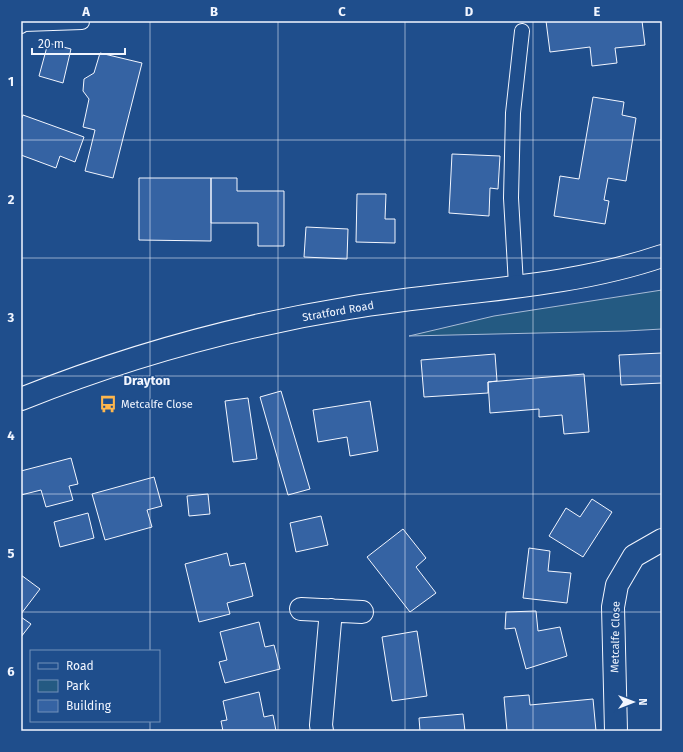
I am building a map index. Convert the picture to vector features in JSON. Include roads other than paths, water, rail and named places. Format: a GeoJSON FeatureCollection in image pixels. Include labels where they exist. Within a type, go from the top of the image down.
{"type":"FeatureCollection","features":[{"type":"Feature","properties":{"kind":"main road","name":"Stratford Road"},"geometry":{"type":"LineString","coordinates":[[21,398],[107,367],[223,334],[349,308],[516,285],[630,267],[662,256]]}},
{"type":"Feature","properties":{"kind":"main road","name":"Metcalfe Close"},"geometry":{"type":"LineString","coordinates":[[616,731],[613,607],[617,585],[634,556],[662,540]]}},
{"type":"Feature","properties":{"kind":"main road"},"geometry":{"type":"LineString","coordinates":[[301,609],[362,612]]}},
{"type":"Feature","properties":{"kind":"main road"},"geometry":{"type":"LineString","coordinates":[[322,731],[321,725],[331,610]]}},
{"type":"Feature","properties":{"kind":"lane"},"geometry":{"type":"LineString","coordinates":[[21,26],[24,24],[82,22]]}},
{"type":"Feature","properties":{"kind":"lane"},"geometry":{"type":"LineString","coordinates":[[516,285],[512,191],[513,113],[522,31]]}},
{"type":"Feature","properties":{"kind":"place","name":"Metcalfe Close"},"geometry":{"type":"Point","coordinates":[108,404]}},
{"type":"Feature","properties":{"kind":"district","name":"Drayton"},"geometry":{"type":"Point","coordinates":[147,380]}}]}
